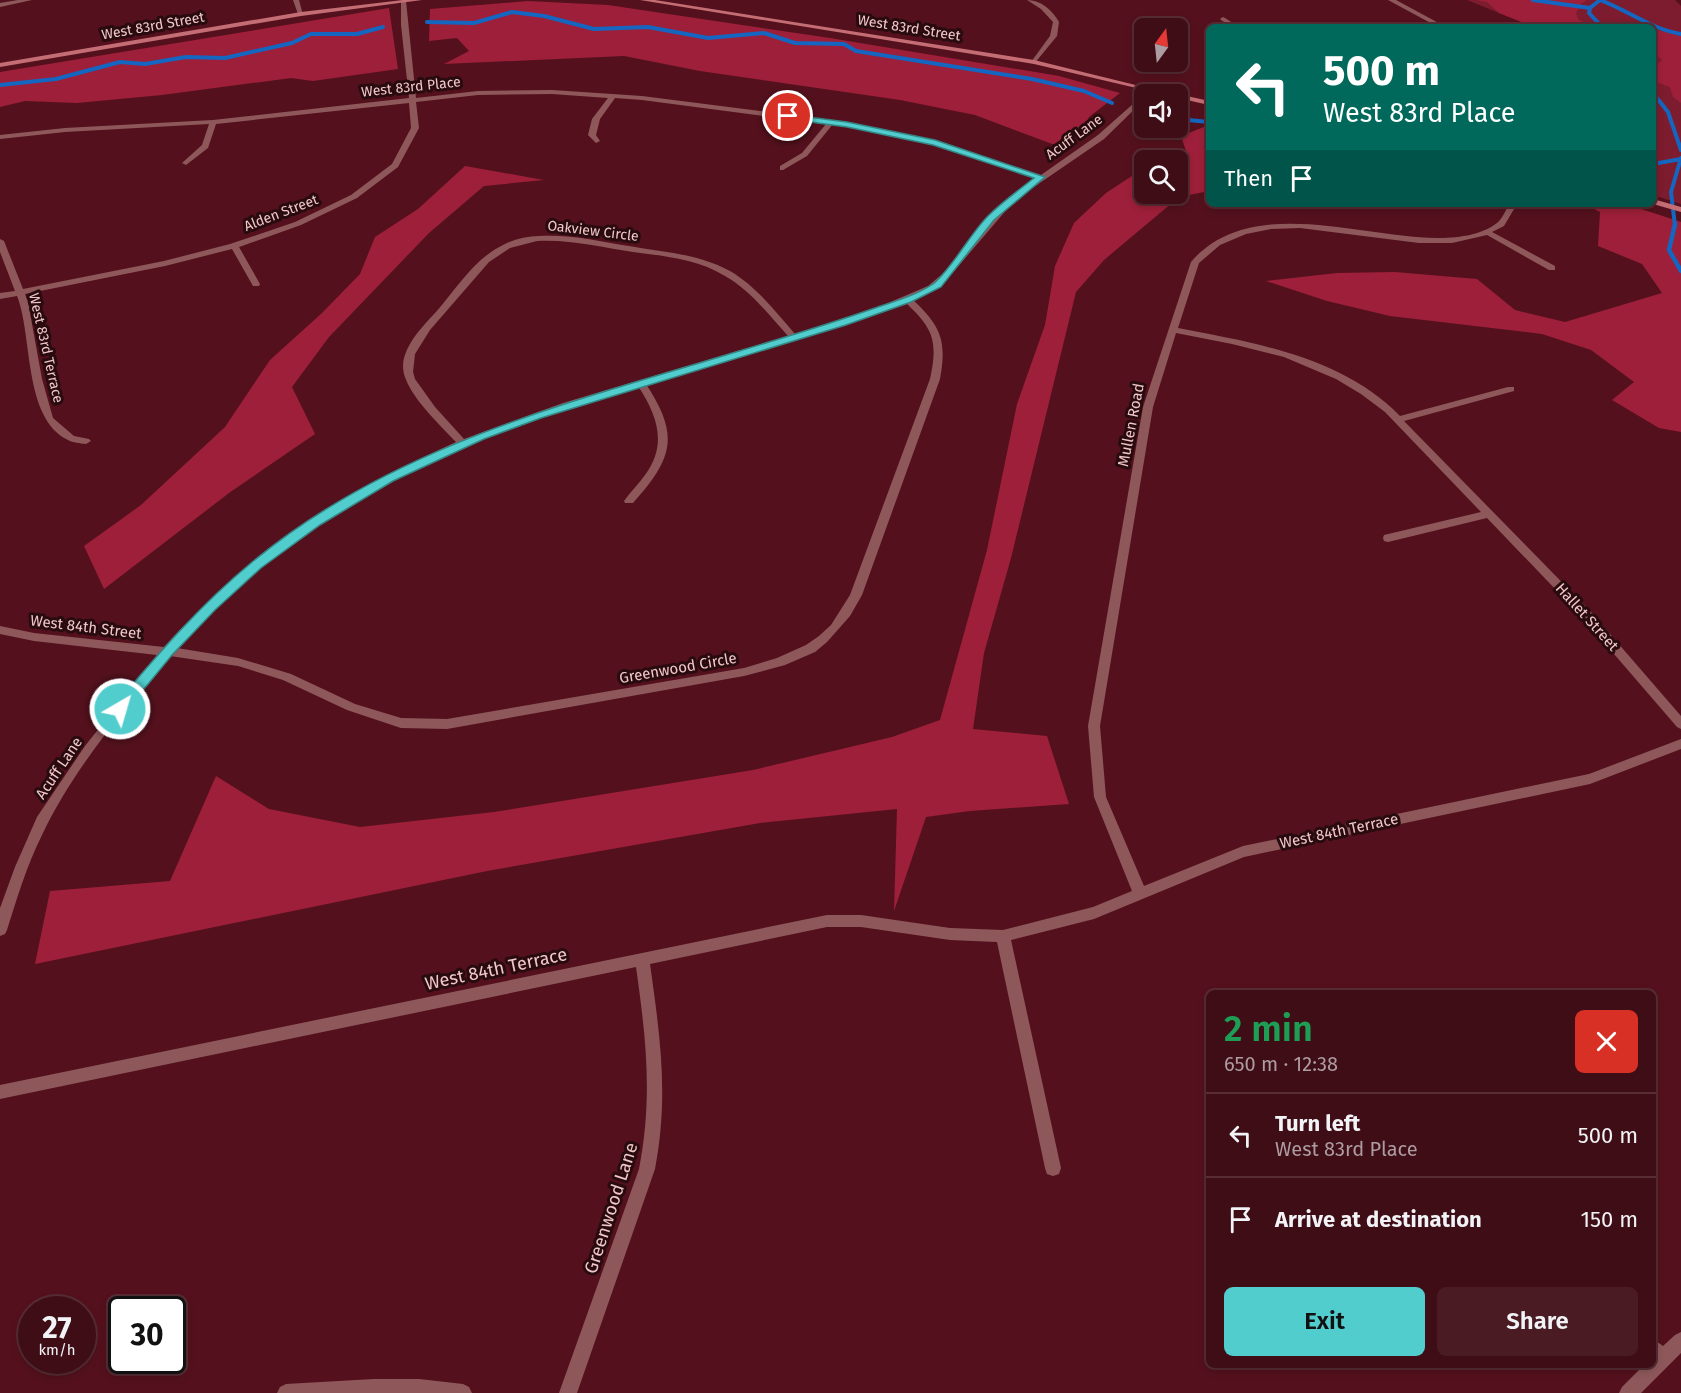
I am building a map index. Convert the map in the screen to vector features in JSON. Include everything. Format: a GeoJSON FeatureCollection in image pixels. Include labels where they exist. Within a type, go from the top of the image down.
{"type":"FeatureCollection","features":[{"type":"Feature","properties":{"kind":"street"},"geometry":{"type":"LineString","coordinates":[[0,5],[29,0]]}},
{"type":"Feature","properties":{"kind":"street"},"geometry":{"type":"LineString","coordinates":[[296,0],[301,14]]}},
{"type":"Feature","properties":{"kind":"street","name":"West 83rd Street"},"geometry":{"type":"LineString","coordinates":[[0,65],[301,14],[419,0]]}},
{"type":"Feature","properties":{"kind":"street","name":"West 83rd Street"},"geometry":{"type":"LineString","coordinates":[[643,0],[1034,62],[1134,90]]}},
{"type":"Feature","properties":{"kind":"street"},"geometry":{"type":"LineString","coordinates":[[1030,0],[1046,10],[1057,26],[1056,36],[1034,62]]}},
{"type":"Feature","properties":{"kind":"street"},"geometry":{"type":"LineString","coordinates":[[1391,0],[1437,24]]}},
{"type":"Feature","properties":{"kind":"street","name":"Alden Street"},"geometry":{"type":"LineString","coordinates":[[0,296],[93,279],[234,245],[317,215],[372,184],[392,167],[410,141],[415,127],[403,1]]}},
{"type":"Feature","properties":{"kind":"street"},"geometry":{"type":"LineString","coordinates":[[1223,19],[1231,24]]}},
{"type":"Feature","properties":{"kind":"street","name":"West 83rd Place"},"geometry":{"type":"LineString","coordinates":[[0,137],[65,130],[213,122],[412,99],[521,92],[613,96],[831,122],[935,143],[1040,177]]}},
{"type":"Feature","properties":{"kind":"street"},"geometry":{"type":"LineString","coordinates":[[596,141],[592,135],[596,119],[613,96]]}},
{"type":"Feature","properties":{"kind":"street"},"geometry":{"type":"LineString","coordinates":[[1188,98],[1206,102]]}},
{"type":"Feature","properties":{"kind":"street","name":"Acuff Lane"},"geometry":{"type":"LineString","coordinates":[[0,930],[12,891],[49,809],[95,741],[168,651],[256,565],[388,478],[462,444],[537,415],[794,338],[908,300],[937,285],[991,218],[1040,177],[1102,136],[1134,107]]}},
{"type":"Feature","properties":{"kind":"street"},"geometry":{"type":"LineString","coordinates":[[186,163],[205,146],[213,122]]}},
{"type":"Feature","properties":{"kind":"street"},"geometry":{"type":"LineString","coordinates":[[783,168],[804,156],[814,147],[831,122]]}},
{"type":"Feature","properties":{"kind":"street"},"geometry":{"type":"LineString","coordinates":[[1656,202],[1681,210]]}},
{"type":"Feature","properties":{"kind":"street"},"geometry":{"type":"LineString","coordinates":[[1512,207],[1508,218],[1490,234],[1552,268]]}},
{"type":"Feature","properties":{"kind":"street","name":"Mullen Road"},"geometry":{"type":"LineString","coordinates":[[1140,894],[1100,797],[1094,726],[1148,407],[1195,262],[1213,246],[1239,234],[1263,228],[1301,226],[1443,241],[1490,234]]}},
{"type":"Feature","properties":{"kind":"street","name":"Oakview Circle"},"geometry":{"type":"LineString","coordinates":[[462,444],[416,387],[408,372],[409,357],[422,335],[478,266],[517,238],[584,241],[681,257],[706,264],[729,275],[748,289],[794,338]]}},
{"type":"Feature","properties":{"kind":"street","name":"West 83rd Terrace"},"geometry":{"type":"LineString","coordinates":[[0,241],[20,292],[29,326],[37,379],[49,419],[71,438],[86,441]]}},
{"type":"Feature","properties":{"kind":"street"},"geometry":{"type":"LineString","coordinates":[[234,245],[256,284]]}},
{"type":"Feature","properties":{"kind":"street","name":"Greenwood Circle"},"geometry":{"type":"LineString","coordinates":[[168,651],[238,662],[287,677],[351,707],[401,723],[432,725],[732,674],[790,660],[819,644],[845,617],[856,595],[935,379],[941,352],[938,335],[928,320],[908,300]]}},
{"type":"Feature","properties":{"kind":"street","name":"Hallet Street"},"geometry":{"type":"LineString","coordinates":[[1174,330],[1305,359],[1367,392],[1398,420],[1587,615],[1681,724]]}},
{"type":"Feature","properties":{"kind":"street"},"geometry":{"type":"LineString","coordinates":[[629,501],[652,476],[663,448],[661,420],[641,384]]}},
{"type":"Feature","properties":{"kind":"street"},"geometry":{"type":"LineString","coordinates":[[1398,420],[1511,389]]}},
{"type":"Feature","properties":{"kind":"street"},"geometry":{"type":"LineString","coordinates":[[1388,538],[1489,513]]}},
{"type":"Feature","properties":{"kind":"street","name":"West 84th Street"},"geometry":{"type":"LineString","coordinates":[[0,630],[45,638],[168,651]]}},
{"type":"Feature","properties":{"kind":"street","name":"West 84th Terrace"},"geometry":{"type":"LineString","coordinates":[[0,1092],[827,921],[861,921],[950,934],[1003,936],[1094,913],[1243,852],[1590,779],[1681,744]]}},
{"type":"Feature","properties":{"kind":"street"},"geometry":{"type":"LineString","coordinates":[[1003,936],[1053,1168]]}},
{"type":"Feature","properties":{"kind":"street","name":"Greenwood Lane"},"geometry":{"type":"LineString","coordinates":[[568,1393],[647,1169],[654,1143],[658,1084],[642,959]]}},
{"type":"Feature","properties":{"kind":"street"},"geometry":{"type":"LineString","coordinates":[[1658,1354],[1681,1341]]}},
{"type":"Feature","properties":{"kind":"street"},"geometry":{"type":"LineString","coordinates":[[1628,1393],[1647,1368]]}},
{"type":"Feature","properties":{"kind":"street"},"geometry":{"type":"LineString","coordinates":[[286,1393],[350,1387],[418,1388],[463,1393]]}},
{"type":"Feature","properties":{"kind":"shaded area"},"geometry":{"type":"Polygon","coordinates":[[[1467,0],[1675,0],[1681,6],[1681,204],[1656,196],[1656,24],[1527,24],[1467,0]]]}},
{"type":"Feature","properties":{"kind":"shaded area"},"geometry":{"type":"Polygon","coordinates":[[[1476,0],[1587,0],[1581,4],[1576,13],[1578,19],[1587,24],[1526,24],[1499,13],[1487,2],[1476,0]]]}},
{"type":"Feature","properties":{"kind":"shaded area"},"geometry":{"type":"Polygon","coordinates":[[[528,1],[608,5],[830,38],[1059,76],[1120,93],[1089,117],[1082,132],[1055,145],[975,115],[900,100],[700,71],[624,56],[444,64],[469,51],[457,38],[429,41],[430,9],[528,1]]]}},
{"type":"Feature","properties":{"kind":"shaded area"},"geometry":{"type":"Polygon","coordinates":[[[389,8],[398,69],[313,81],[291,78],[162,95],[77,103],[25,101],[0,107],[0,72],[389,8]]]}},
{"type":"Feature","properties":{"kind":"shaded area"},"geometry":{"type":"Polygon","coordinates":[[[1656,30],[1681,36],[1681,103],[1673,97],[1670,87],[1656,82],[1656,65],[1662,60],[1656,55],[1656,30]]]}},
{"type":"Feature","properties":{"kind":"shaded area"},"geometry":{"type":"Polygon","coordinates":[[[1206,126],[1206,192],[1188,195],[1188,150],[1186,150],[1182,138],[1188,138],[1188,133],[1206,126]]]}},
{"type":"Feature","properties":{"kind":"shaded area"},"geometry":{"type":"Polygon","coordinates":[[[465,166],[544,180],[484,186],[429,233],[329,337],[292,387],[315,434],[229,493],[104,589],[84,546],[141,505],[225,427],[270,360],[322,313],[360,274],[375,237],[418,209],[465,166]]]}},
{"type":"Feature","properties":{"kind":"shaded area"},"geometry":{"type":"Polygon","coordinates":[[[1134,175],[1134,204],[1171,204],[1104,260],[1076,292],[1011,558],[984,653],[973,729],[1047,736],[1069,804],[970,811],[926,817],[894,911],[897,809],[760,823],[487,871],[35,964],[50,891],[170,881],[216,776],[269,809],[360,827],[494,812],[753,770],[892,737],[940,720],[987,550],[1017,404],[1045,325],[1055,266],[1074,223],[1106,193],[1134,175]]]}},
{"type":"Feature","properties":{"kind":"shaded area"},"geometry":{"type":"Polygon","coordinates":[[[1591,207],[1635,207],[1681,222],[1681,432],[1659,428],[1612,400],[1634,382],[1591,350],[1542,334],[1390,316],[1327,301],[1266,281],[1337,273],[1395,272],[1477,279],[1515,310],[1565,322],[1662,293],[1642,264],[1598,246],[1600,212],[1591,207]]]}},
{"type":"Feature","properties":{"kind":"waterway"},"geometry":{"type":"LineString","coordinates":[[1533,0],[1590,8]]}},
{"type":"Feature","properties":{"kind":"waterway"},"geometry":{"type":"LineString","coordinates":[[1590,8],[1600,0],[1650,24]]}},
{"type":"Feature","properties":{"kind":"waterway"},"geometry":{"type":"LineString","coordinates":[[1590,8],[1589,13],[1599,24]]}},
{"type":"Feature","properties":{"kind":"waterway"},"geometry":{"type":"LineString","coordinates":[[427,22],[474,23],[512,12],[544,16],[594,29],[648,27],[708,38],[764,33],[795,43],[844,44],[856,51],[1032,79],[1084,91],[1112,103]]}},
{"type":"Feature","properties":{"kind":"waterway"},"geometry":{"type":"LineString","coordinates":[[1656,26],[1681,34]]}},
{"type":"Feature","properties":{"kind":"waterway"},"geometry":{"type":"LineString","coordinates":[[0,85],[56,79],[120,62],[145,64],[186,57],[225,58],[292,43],[311,34],[357,34],[383,27]]}},
{"type":"Feature","properties":{"kind":"waterway"},"geometry":{"type":"LineString","coordinates":[[1656,97],[1668,112],[1681,150]]}},
{"type":"Feature","properties":{"kind":"waterway"},"geometry":{"type":"LineString","coordinates":[[1188,120],[1206,122]]}},
{"type":"Feature","properties":{"kind":"waterway"},"geometry":{"type":"LineString","coordinates":[[1656,163],[1681,159]]}},
{"type":"Feature","properties":{"kind":"waterway"},"geometry":{"type":"LineString","coordinates":[[1675,225],[1671,192],[1681,159]]}},
{"type":"Feature","properties":{"kind":"waterway"},"geometry":{"type":"LineString","coordinates":[[1675,225],[1669,250],[1681,271]]}},
{"type":"Feature","properties":{"kind":"route"},"geometry":{"type":"LineString","coordinates":[[120,709],[168,651],[256,565],[316,523],[388,478],[480,436],[537,415],[843,323],[908,300],[937,285],[991,218],[1040,177],[985,157],[890,132],[788,116]]}}]}
